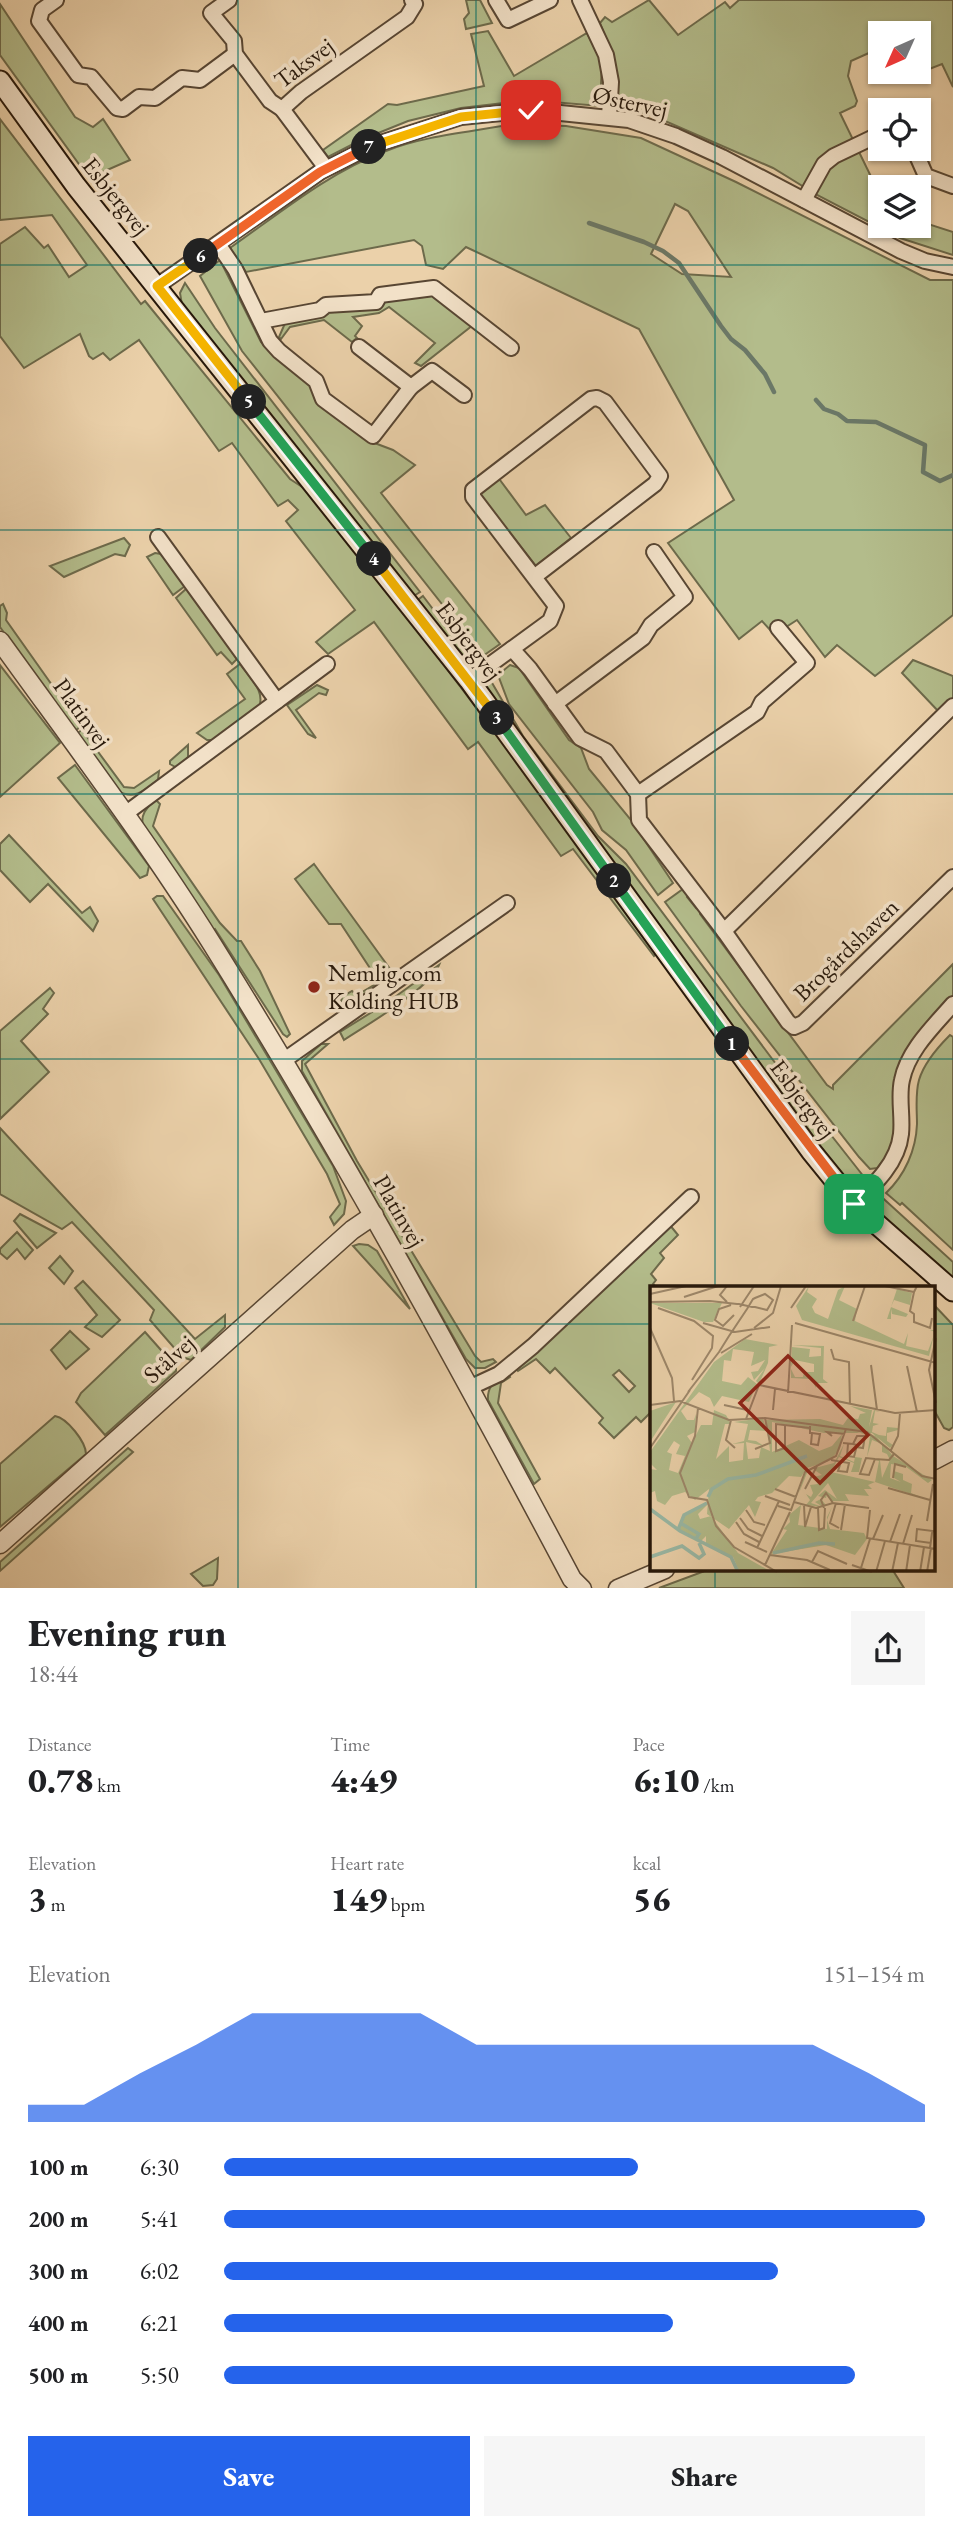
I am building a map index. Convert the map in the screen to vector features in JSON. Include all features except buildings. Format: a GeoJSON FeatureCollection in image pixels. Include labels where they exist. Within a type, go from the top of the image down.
{"type":"FeatureCollection","features":[{"type":"Feature","properties":{"kind":"main road","name":"Esbjergvej"},"geometry":{"type":"LineString","coordinates":[[0,81],[76,186],[469,680],[730,1041],[854,1204],[953,1291]]}},
{"type":"Feature","properties":{"kind":"street"},"geometry":{"type":"LineString","coordinates":[[56,0],[42,10],[40,21],[78,75],[91,77],[117,108],[123,109],[139,97],[155,98],[182,78],[200,80],[235,54]]}},
{"type":"Feature","properties":{"kind":"street","name":"Taksvej"},"geometry":{"type":"LineString","coordinates":[[229,0],[211,13],[234,41],[235,54],[270,101],[282,108],[326,169]]}},
{"type":"Feature","properties":{"kind":"street","name":"Taksvej"},"geometry":{"type":"LineString","coordinates":[[282,108],[407,17],[415,4],[412,0]]}},
{"type":"Feature","properties":{"kind":"street"},"geometry":{"type":"LineString","coordinates":[[496,0],[508,20],[550,0]]}},
{"type":"Feature","properties":{"kind":"street"},"geometry":{"type":"LineString","coordinates":[[580,0],[606,55],[611,82],[608,117]]}},
{"type":"Feature","properties":{"kind":"street","name":"Østervej"},"geometry":{"type":"LineString","coordinates":[[157,286],[326,169],[371,146],[461,117],[531,110],[629,120],[676,136],[722,157],[901,251],[925,261],[953,267]]}},
{"type":"Feature","properties":{"kind":"street"},"geometry":{"type":"LineString","coordinates":[[804,200],[824,164],[834,156],[868,140]]}},
{"type":"Feature","properties":{"kind":"street"},"geometry":{"type":"LineString","coordinates":[[919,161],[926,176],[953,186]]}},
{"type":"Feature","properties":{"kind":"street"},"geometry":{"type":"LineString","coordinates":[[218,244],[235,269],[270,341],[316,381],[323,398],[373,436],[411,387],[432,372],[464,395]]}},
{"type":"Feature","properties":{"kind":"street"},"geometry":{"type":"LineString","coordinates":[[261,321],[320,310],[326,304],[376,302],[380,295],[434,288],[510,348]]}},
{"type":"Feature","properties":{"kind":"street"},"geometry":{"type":"LineString","coordinates":[[359,347],[411,387]]}},
{"type":"Feature","properties":{"kind":"street"},"geometry":{"type":"LineString","coordinates":[[469,680],[550,621],[556,606],[473,497],[473,490],[591,399],[597,398],[605,402],[660,476],[655,484],[534,577]]}},
{"type":"Feature","properties":{"kind":"street"},"geometry":{"type":"LineString","coordinates":[[158,537],[277,701]]}},
{"type":"Feature","properties":{"kind":"street"},"geometry":{"type":"LineString","coordinates":[[555,704],[643,638],[651,625],[685,597],[654,552]]}},
{"type":"Feature","properties":{"kind":"street"},"geometry":{"type":"LineString","coordinates":[[638,794],[757,712],[762,702],[807,663],[778,628]]}},
{"type":"Feature","properties":{"kind":"street","name":"Platinvej"},"geometry":{"type":"LineString","coordinates":[[0,641],[125,814],[211,943],[374,1215],[471,1387],[572,1578],[582,1588]]}},
{"type":"Feature","properties":{"kind":"street","name":"Brogårdshaven"},"geometry":{"type":"LineString","coordinates":[[512,649],[530,669],[580,738],[606,751],[638,794],[639,820],[794,1027],[803,1023],[953,877]]}},
{"type":"Feature","properties":{"kind":"street"},"geometry":{"type":"LineString","coordinates":[[125,814],[327,664]]}},
{"type":"Feature","properties":{"kind":"street"},"geometry":{"type":"LineString","coordinates":[[724,931],[953,706]]}},
{"type":"Feature","properties":{"kind":"street"},"geometry":{"type":"LineString","coordinates":[[283,1061],[507,903]]}},
{"type":"Feature","properties":{"kind":"street"},"geometry":{"type":"LineString","coordinates":[[854,1204],[881,1178],[893,1158],[901,1136],[902,1081],[908,1063],[953,1004]]}},
{"type":"Feature","properties":{"kind":"street"},"geometry":{"type":"LineString","coordinates":[[471,1387],[499,1374],[533,1346],[691,1197]]}},
{"type":"Feature","properties":{"kind":"street","name":"Stålvej"},"geometry":{"type":"LineString","coordinates":[[0,1544],[352,1230],[374,1215]]}},
{"type":"Feature","properties":{"kind":"street"},"geometry":{"type":"LineString","coordinates":[[618,1588],[660,1571]]}},
{"type":"Feature","properties":{"kind":"green space"},"geometry":{"type":"Polygon","coordinates":[[[466,0],[480,0],[492,23],[466,29],[464,19],[469,13],[466,0]]]}},
{"type":"Feature","properties":{"kind":"green space"},"geometry":{"type":"Polygon","coordinates":[[[649,0],[678,35],[725,2],[730,8],[739,0],[953,0],[953,87],[942,64],[931,68],[931,21],[868,21],[868,53],[851,61],[848,76],[857,101],[855,106],[840,113],[870,175],[868,175],[868,221],[773,168],[649,114],[615,108],[614,64],[600,23],[605,17],[612,22],[649,0]]]}},
{"type":"Feature","properties":{"kind":"green space"},"geometry":{"type":"Polygon","coordinates":[[[0,4],[75,117],[93,127],[103,119],[130,160],[89,178],[0,55],[0,4]]]}},
{"type":"Feature","properties":{"kind":"green space"},"geometry":{"type":"Polygon","coordinates":[[[488,31],[514,76],[587,33],[602,62],[600,106],[528,100],[461,108],[408,121],[328,157],[323,150],[388,104],[397,105],[484,86],[471,34],[488,31]]]}},
{"type":"Feature","properties":{"kind":"green space"},"geometry":{"type":"Polygon","coordinates":[[[0,119],[141,304],[145,301],[290,479],[316,496],[521,767],[657,953],[654,956],[573,849],[561,856],[478,742],[468,749],[374,622],[328,654],[316,642],[355,610],[286,521],[298,510],[288,500],[278,506],[232,443],[219,451],[139,340],[110,360],[103,353],[93,359],[89,356],[80,334],[24,368],[0,336],[0,244],[25,227],[44,248],[48,245],[69,277],[87,265],[52,215],[0,220],[0,119]]]}},
{"type":"Feature","properties":{"kind":"green space"},"geometry":{"type":"Polygon","coordinates":[[[513,124],[566,126],[641,138],[736,182],[930,280],[953,280],[953,615],[875,676],[837,645],[825,657],[797,620],[786,627],[781,623],[772,632],[762,621],[739,639],[668,543],[734,500],[639,329],[466,247],[443,269],[426,265],[422,246],[414,240],[246,272],[230,248],[305,194],[365,160],[417,141],[513,124]],[[675,204],[651,254],[682,274],[731,277],[688,211],[675,204]]]}},
{"type":"Feature","properties":{"kind":"green space"},"geometry":{"type":"Polygon","coordinates":[[[931,225],[953,232],[953,255],[900,238],[931,238],[931,225]]]}},
{"type":"Feature","properties":{"kind":"green space"},"geometry":{"type":"Polygon","coordinates":[[[220,260],[261,342],[312,383],[315,400],[372,442],[393,450],[415,465],[381,493],[500,644],[483,656],[242,351],[200,276],[220,260]]]}},
{"type":"Feature","properties":{"kind":"green space"},"geometry":{"type":"Polygon","coordinates":[[[185,283],[215,328],[420,592],[412,597],[182,305],[180,293],[185,283]]]}},
{"type":"Feature","properties":{"kind":"green space"},"geometry":{"type":"Polygon","coordinates":[[[432,294],[473,325],[421,366],[415,363],[435,343],[389,307],[379,313],[353,317],[362,326],[355,336],[357,338],[352,342],[324,320],[290,327],[281,339],[279,337],[286,321],[432,294]]]}},
{"type":"Feature","properties":{"kind":"green space"},"geometry":{"type":"Polygon","coordinates":[[[497,476],[526,515],[545,505],[571,538],[536,566],[480,495],[497,476]]]}},
{"type":"Feature","properties":{"kind":"green space"},"geometry":{"type":"Polygon","coordinates":[[[124,538],[130,545],[125,556],[115,554],[64,577],[50,566],[124,538]]]}},
{"type":"Feature","properties":{"kind":"green space"},"geometry":{"type":"Polygon","coordinates":[[[155,553],[161,554],[185,586],[173,595],[147,557],[155,553]]]}},
{"type":"Feature","properties":{"kind":"green space"},"geometry":{"type":"Polygon","coordinates":[[[187,588],[237,659],[232,664],[221,652],[217,655],[176,598],[187,588]]]}},
{"type":"Feature","properties":{"kind":"green space"},"geometry":{"type":"Polygon","coordinates":[[[423,596],[479,666],[471,668],[415,602],[423,596]]]}},
{"type":"Feature","properties":{"kind":"green space"},"geometry":{"type":"Polygon","coordinates":[[[3,604],[7,613],[6,620],[81,726],[75,731],[0,627],[0,606],[3,604]]]}},
{"type":"Feature","properties":{"kind":"green space"},"geometry":{"type":"Polygon","coordinates":[[[913,660],[953,676],[953,701],[940,713],[902,673],[913,660]]]}},
{"type":"Feature","properties":{"kind":"green space"},"geometry":{"type":"Polygon","coordinates":[[[240,664],[259,691],[258,710],[214,740],[207,740],[197,733],[245,699],[227,674],[240,664]]]}},
{"type":"Feature","properties":{"kind":"green space"},"geometry":{"type":"Polygon","coordinates":[[[0,665],[60,743],[0,797],[0,665]]]}},
{"type":"Feature","properties":{"kind":"green space"},"geometry":{"type":"Polygon","coordinates":[[[510,665],[519,668],[569,740],[581,748],[589,769],[631,820],[673,883],[658,895],[626,850],[602,830],[593,812],[509,704],[498,675],[510,665]]]}},
{"type":"Feature","properties":{"kind":"green space"},"geometry":{"type":"Polygon","coordinates":[[[488,676],[523,736],[598,836],[626,864],[868,1182],[849,1182],[810,1135],[481,690],[488,676]]]}},
{"type":"Feature","properties":{"kind":"green space"},"geometry":{"type":"Polygon","coordinates":[[[317,685],[328,690],[326,695],[319,693],[296,710],[316,738],[308,734],[287,705],[317,685]]]}},
{"type":"Feature","properties":{"kind":"green space"},"geometry":{"type":"Polygon","coordinates":[[[82,730],[124,787],[134,788],[159,771],[158,780],[144,791],[134,794],[117,791],[76,734],[82,730]]]}},
{"type":"Feature","properties":{"kind":"green space"},"geometry":{"type":"Polygon","coordinates":[[[188,745],[188,757],[177,768],[170,764],[170,761],[188,745]]]}},
{"type":"Feature","properties":{"kind":"green space"},"geometry":{"type":"Polygon","coordinates":[[[75,765],[149,866],[147,875],[140,878],[58,778],[75,765]]]}},
{"type":"Feature","properties":{"kind":"green space"},"geometry":{"type":"Polygon","coordinates":[[[155,799],[160,804],[153,826],[220,923],[237,941],[241,941],[260,971],[290,1034],[287,1037],[143,825],[144,814],[155,799]]]}},
{"type":"Feature","properties":{"kind":"green space"},"geometry":{"type":"Polygon","coordinates":[[[9,835],[82,913],[90,907],[98,921],[93,931],[48,884],[30,902],[0,870],[0,844],[9,835]]]}},
{"type":"Feature","properties":{"kind":"green space"},"geometry":{"type":"Polygon","coordinates":[[[314,864],[393,973],[393,980],[357,1005],[345,1008],[340,1006],[342,997],[352,991],[357,995],[379,982],[341,924],[329,924],[295,879],[314,864]]]}},
{"type":"Feature","properties":{"kind":"green space"},"geometry":{"type":"Polygon","coordinates":[[[683,889],[690,893],[687,897],[696,908],[700,906],[700,914],[827,1085],[833,1089],[833,1085],[953,964],[953,996],[914,1040],[896,1132],[887,1158],[877,1168],[870,1169],[859,1157],[741,1006],[665,902],[683,889]]]}},
{"type":"Feature","properties":{"kind":"green space"},"geometry":{"type":"Polygon","coordinates":[[[163,896],[219,975],[333,1166],[346,1201],[344,1214],[334,1225],[330,1217],[340,1204],[327,1174],[259,1059],[153,899],[163,896]]]}},
{"type":"Feature","properties":{"kind":"green space"},"geometry":{"type":"Polygon","coordinates":[[[439,965],[423,985],[344,1040],[340,1032],[439,965]]]}},
{"type":"Feature","properties":{"kind":"green space"},"geometry":{"type":"Polygon","coordinates":[[[50,988],[54,993],[43,1009],[48,1014],[21,1041],[49,1072],[0,1119],[0,1031],[50,988]]]}},
{"type":"Feature","properties":{"kind":"green space"},"geometry":{"type":"Polygon","coordinates":[[[950,1035],[953,1037],[953,1250],[902,1203],[900,1205],[886,1193],[899,1178],[912,1153],[921,1074],[950,1035]]]}},
{"type":"Feature","properties":{"kind":"green space"},"geometry":{"type":"Polygon","coordinates":[[[321,1044],[328,1044],[305,1064],[357,1161],[475,1356],[481,1362],[493,1359],[496,1362],[485,1368],[475,1368],[466,1359],[302,1071],[302,1061],[321,1044]]]}},
{"type":"Feature","properties":{"kind":"green space"},"geometry":{"type":"Polygon","coordinates":[[[0,1128],[195,1339],[225,1315],[225,1327],[191,1360],[182,1357],[150,1320],[154,1310],[72,1222],[62,1229],[0,1194],[0,1128]]]}},
{"type":"Feature","properties":{"kind":"green space"},"geometry":{"type":"Polygon","coordinates":[[[875,1191],[953,1262],[953,1282],[873,1210],[875,1191]]]}},
{"type":"Feature","properties":{"kind":"green space"},"geometry":{"type":"Polygon","coordinates":[[[20,1214],[56,1233],[37,1248],[14,1221],[20,1214]]]}},
{"type":"Feature","properties":{"kind":"green space"},"geometry":{"type":"Polygon","coordinates":[[[669,1224],[678,1235],[660,1253],[664,1258],[651,1274],[656,1280],[653,1284],[655,1286],[650,1286],[650,1413],[641,1422],[636,1417],[614,1438],[599,1423],[603,1418],[555,1368],[550,1373],[536,1359],[518,1371],[515,1367],[669,1224]],[[619,1370],[613,1375],[629,1392],[635,1386],[619,1370]]]}},
{"type":"Feature","properties":{"kind":"green space"},"geometry":{"type":"Polygon","coordinates":[[[17,1232],[33,1250],[25,1259],[17,1249],[7,1259],[0,1253],[0,1249],[17,1232]]]}},
{"type":"Feature","properties":{"kind":"green space"},"geometry":{"type":"Polygon","coordinates":[[[368,1245],[377,1251],[410,1309],[353,1246],[368,1245]]]}},
{"type":"Feature","properties":{"kind":"green space"},"geometry":{"type":"Polygon","coordinates":[[[60,1256],[73,1271],[64,1284],[49,1268],[60,1256]]]}},
{"type":"Feature","properties":{"kind":"green space"},"geometry":{"type":"Polygon","coordinates":[[[83,1281],[120,1320],[102,1337],[85,1327],[97,1315],[75,1288],[83,1281]]]}},
{"type":"Feature","properties":{"kind":"green space"},"geometry":{"type":"Polygon","coordinates":[[[936,1307],[953,1325],[953,1427],[949,1430],[944,1428],[936,1414],[936,1307]]]}},
{"type":"Feature","properties":{"kind":"green space"},"geometry":{"type":"Polygon","coordinates":[[[70,1331],[89,1349],[66,1369],[51,1350],[70,1331]]]}},
{"type":"Feature","properties":{"kind":"green space"},"geometry":{"type":"Polygon","coordinates":[[[145,1332],[176,1367],[176,1371],[105,1435],[76,1402],[81,1393],[145,1332]]]}},
{"type":"Feature","properties":{"kind":"green space"},"geometry":{"type":"Polygon","coordinates":[[[506,1371],[510,1377],[501,1383],[498,1403],[540,1479],[534,1484],[488,1400],[491,1387],[506,1371]]]}},
{"type":"Feature","properties":{"kind":"green space"},"geometry":{"type":"Polygon","coordinates":[[[55,1416],[75,1431],[86,1454],[0,1527],[0,1464],[55,1416]]]}},
{"type":"Feature","properties":{"kind":"green space"},"geometry":{"type":"Polygon","coordinates":[[[128,1448],[133,1452],[0,1571],[0,1562],[128,1448]]]}},
{"type":"Feature","properties":{"kind":"green space"},"geometry":{"type":"Polygon","coordinates":[[[218,1558],[217,1579],[213,1585],[203,1586],[191,1574],[218,1558]]]}},
{"type":"Feature","properties":{"kind":"green space"},"geometry":{"type":"Polygon","coordinates":[[[705,1571],[893,1571],[904,1588],[659,1588],[705,1571]]]}},
{"type":"Feature","properties":{"kind":"waterway"},"geometry":{"type":"LineString","coordinates":[[589,223],[644,242],[679,263],[721,326],[765,374],[774,392]]}},
{"type":"Feature","properties":{"kind":"waterway"},"geometry":{"type":"LineString","coordinates":[[816,400],[824,409],[847,421],[876,422],[925,445],[923,472],[940,481],[953,475]]}},
{"type":"Feature","properties":{"kind":"place","name":"Nemlig.com Kolding HUB"},"geometry":{"type":"Point","coordinates":[314,987]}},
{"type":"Feature","properties":{"kind":"route"},"geometry":{"type":"LineString","coordinates":[[531,110],[461,117],[371,146],[320,172],[157,286],[469,680],[730,1041],[811,1151],[854,1204]]}}]}
